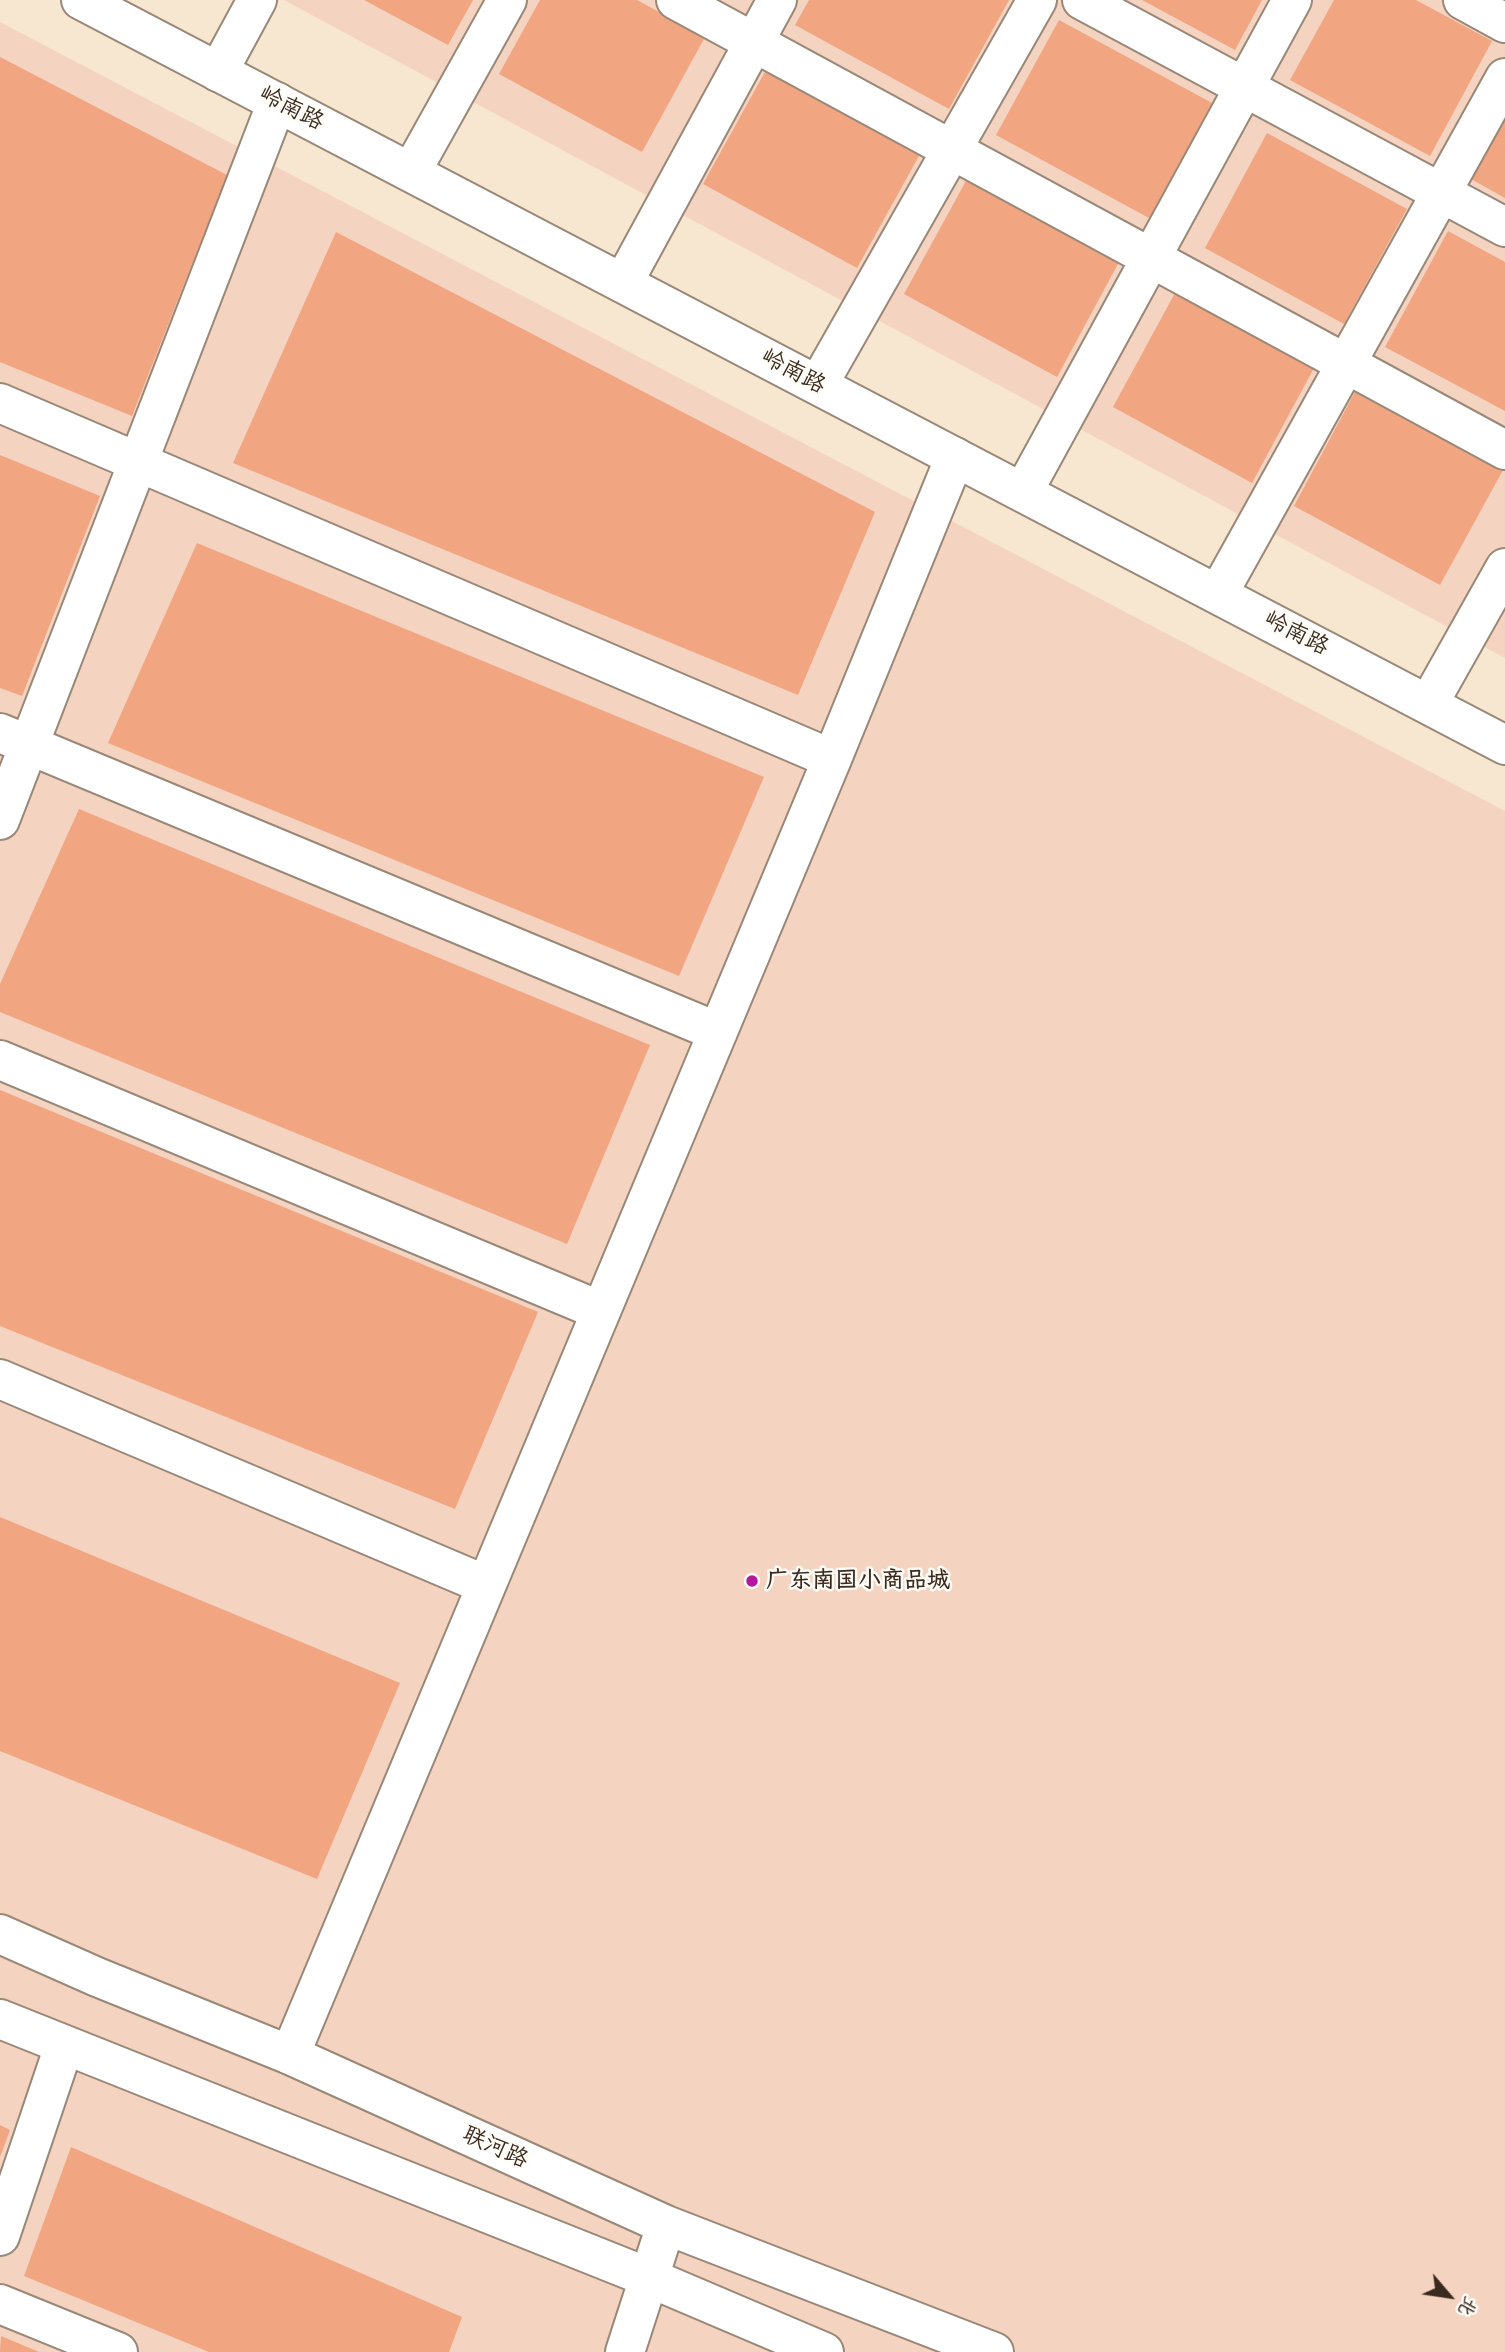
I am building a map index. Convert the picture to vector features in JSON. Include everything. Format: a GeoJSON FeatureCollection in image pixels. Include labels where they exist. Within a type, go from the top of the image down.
{"type":"FeatureCollection","features":[{"type":"Feature","properties":{"kind":"street","name":"岭南路"},"geometry":{"type":"LineString","coordinates":[[81,0],[1505,745]]}},
{"type":"Feature","properties":{"kind":"street"},"geometry":{"type":"LineString","coordinates":[[218,72],[257,0]]}},
{"type":"Feature","properties":{"kind":"street"},"geometry":{"type":"LineString","coordinates":[[411,172],[506,0]]}},
{"type":"Feature","properties":{"kind":"street"},"geometry":{"type":"LineString","coordinates":[[676,0],[1505,450]]}},
{"type":"Feature","properties":{"kind":"street"},"geometry":{"type":"LineString","coordinates":[[623,283],[777,0]]}},
{"type":"Feature","properties":{"kind":"street"},"geometry":{"type":"LineString","coordinates":[[818,385],[1037,0]]}},
{"type":"Feature","properties":{"kind":"street"},"geometry":{"type":"LineString","coordinates":[[1082,0],[1505,227]]}},
{"type":"Feature","properties":{"kind":"street"},"geometry":{"type":"LineString","coordinates":[[1023,492],[1293,0]]}},
{"type":"Feature","properties":{"kind":"street"},"geometry":{"type":"LineString","coordinates":[[1463,0],[1505,23]]}},
{"type":"Feature","properties":{"kind":"street"},"geometry":{"type":"LineString","coordinates":[[1218,594],[1505,78]]}},
{"type":"Feature","properties":{"kind":"street"},"geometry":{"type":"LineString","coordinates":[[0,820],[15,739],[139,462],[277,102]]}},
{"type":"Feature","properties":{"kind":"street"},"geometry":{"type":"LineString","coordinates":[[0,402],[832,759]]}},
{"type":"Feature","properties":{"kind":"street"},"geometry":{"type":"LineString","coordinates":[[290,2055],[956,457]]}},
{"type":"Feature","properties":{"kind":"street"},"geometry":{"type":"LineString","coordinates":[[1429,703],[1505,568]]}},
{"type":"Feature","properties":{"kind":"street"},"geometry":{"type":"LineString","coordinates":[[15,739],[718,1032]]}},
{"type":"Feature","properties":{"kind":"street"},"geometry":{"type":"LineString","coordinates":[[0,1060],[601,1311]]}},
{"type":"Feature","properties":{"kind":"street"},"geometry":{"type":"LineString","coordinates":[[0,1379],[486,1585]]}},
{"type":"Feature","properties":{"kind":"street","name":"联河路"},"geometry":{"type":"LineString","coordinates":[[0,1934],[97,1978],[290,2055],[666,2225],[994,2352]]}},
{"type":"Feature","properties":{"kind":"street"},"geometry":{"type":"LineString","coordinates":[[0,2019],[650,2278],[824,2352]]}},
{"type":"Feature","properties":{"kind":"street"},"geometry":{"type":"LineString","coordinates":[[0,2236],[64,2046]]}},
{"type":"Feature","properties":{"kind":"street"},"geometry":{"type":"LineString","coordinates":[[625,2352],[666,2225]]}},
{"type":"Feature","properties":{"kind":"street"},"geometry":{"type":"LineString","coordinates":[[0,2304],[118,2352]]}},
{"type":"Feature","properties":{"kind":"shaded area"},"geometry":{"type":"Polygon","coordinates":[[[284,0],[1505,0],[1505,658],[284,0]]]}},
{"type":"Feature","properties":{"kind":"shaded area","name":"广东南国小商品城"},"geometry":{"type":"Polygon","coordinates":[[[0,22],[1505,811],[1505,2352],[0,2352],[0,22]]]}},
{"type":"Feature","properties":{"kind":"building"},"geometry":{"type":"Polygon","coordinates":[[[364,0],[473,0],[448,45],[364,0]]]}},
{"type":"Feature","properties":{"kind":"building"},"geometry":{"type":"Polygon","coordinates":[[[540,0],[637,0],[705,37],[642,152],[499,74],[540,0]]]}},
{"type":"Feature","properties":{"kind":"building"},"geometry":{"type":"Polygon","coordinates":[[[809,0],[1009,0],[949,109],[795,25],[809,0]]]}},
{"type":"Feature","properties":{"kind":"building"},"geometry":{"type":"Polygon","coordinates":[[[1142,0],[1262,0],[1235,50],[1142,0]]]}},
{"type":"Feature","properties":{"kind":"building"},"geometry":{"type":"Polygon","coordinates":[[[1334,0],[1416,0],[1492,41],[1430,156],[1290,80],[1334,0]]]}},
{"type":"Feature","properties":{"kind":"building"},"geometry":{"type":"Polygon","coordinates":[[[1059,20],[1212,103],[1149,218],[996,135],[1059,20]]]}},
{"type":"Feature","properties":{"kind":"building"},"geometry":{"type":"Polygon","coordinates":[[[0,57],[227,175],[132,416],[0,362],[0,57]]]}},
{"type":"Feature","properties":{"kind":"building"},"geometry":{"type":"Polygon","coordinates":[[[766,70],[920,154],[857,268],[703,184],[766,70]]]}},
{"type":"Feature","properties":{"kind":"building"},"geometry":{"type":"Polygon","coordinates":[[[1505,116],[1505,198],[1471,179],[1505,116]]]}},
{"type":"Feature","properties":{"kind":"building"},"geometry":{"type":"Polygon","coordinates":[[[1267,133],[1407,209],[1344,324],[1205,248],[1267,133]]]}},
{"type":"Feature","properties":{"kind":"building"},"geometry":{"type":"Polygon","coordinates":[[[967,179],[1119,262],[1057,377],[904,294],[967,179]]]}},
{"type":"Feature","properties":{"kind":"building"},"geometry":{"type":"Polygon","coordinates":[[[1448,231],[1505,262],[1505,411],[1385,347],[1448,231]]]}},
{"type":"Feature","properties":{"kind":"building"},"geometry":{"type":"Polygon","coordinates":[[[336,232],[875,512],[798,695],[233,463],[336,232]]]}},
{"type":"Feature","properties":{"kind":"building"},"geometry":{"type":"Polygon","coordinates":[[[1175,293],[1314,368],[1252,483],[1113,407],[1175,293]]]}},
{"type":"Feature","properties":{"kind":"building"},"geometry":{"type":"Polygon","coordinates":[[[1356,390],[1503,470],[1440,585],[1294,506],[1356,390]]]}},
{"type":"Feature","properties":{"kind":"building"},"geometry":{"type":"Polygon","coordinates":[[[0,455],[100,496],[22,696],[0,688],[0,455]]]}},
{"type":"Feature","properties":{"kind":"building"},"geometry":{"type":"Polygon","coordinates":[[[197,543],[764,777],[679,976],[108,743],[197,543]]]}},
{"type":"Feature","properties":{"kind":"building"},"geometry":{"type":"Polygon","coordinates":[[[79,809],[650,1045],[567,1244],[0,1012],[0,984],[79,809]]]}},
{"type":"Feature","properties":{"kind":"building"},"geometry":{"type":"Polygon","coordinates":[[[0,1090],[538,1312],[455,1509],[0,1326],[0,1090]]]}},
{"type":"Feature","properties":{"kind":"building"},"geometry":{"type":"Polygon","coordinates":[[[0,1517],[400,1683],[317,1879],[0,1751],[0,1517]]]}},
{"type":"Feature","properties":{"kind":"building"},"geometry":{"type":"Polygon","coordinates":[[[0,2125],[10,2130],[0,2157],[0,2125]]]}},
{"type":"Feature","properties":{"kind":"building"},"geometry":{"type":"Polygon","coordinates":[[[71,2147],[462,2317],[449,2352],[209,2352],[24,2276],[71,2147]]]}},
{"type":"Feature","properties":{"kind":"building"},"geometry":{"type":"Polygon","coordinates":[[[1,2336],[39,2352],[0,2352],[1,2336]]]}},
{"type":"Feature","properties":{"kind":"place","name":"广东南国小商品城"},"geometry":{"type":"Point","coordinates":[752,1581]}}]}
